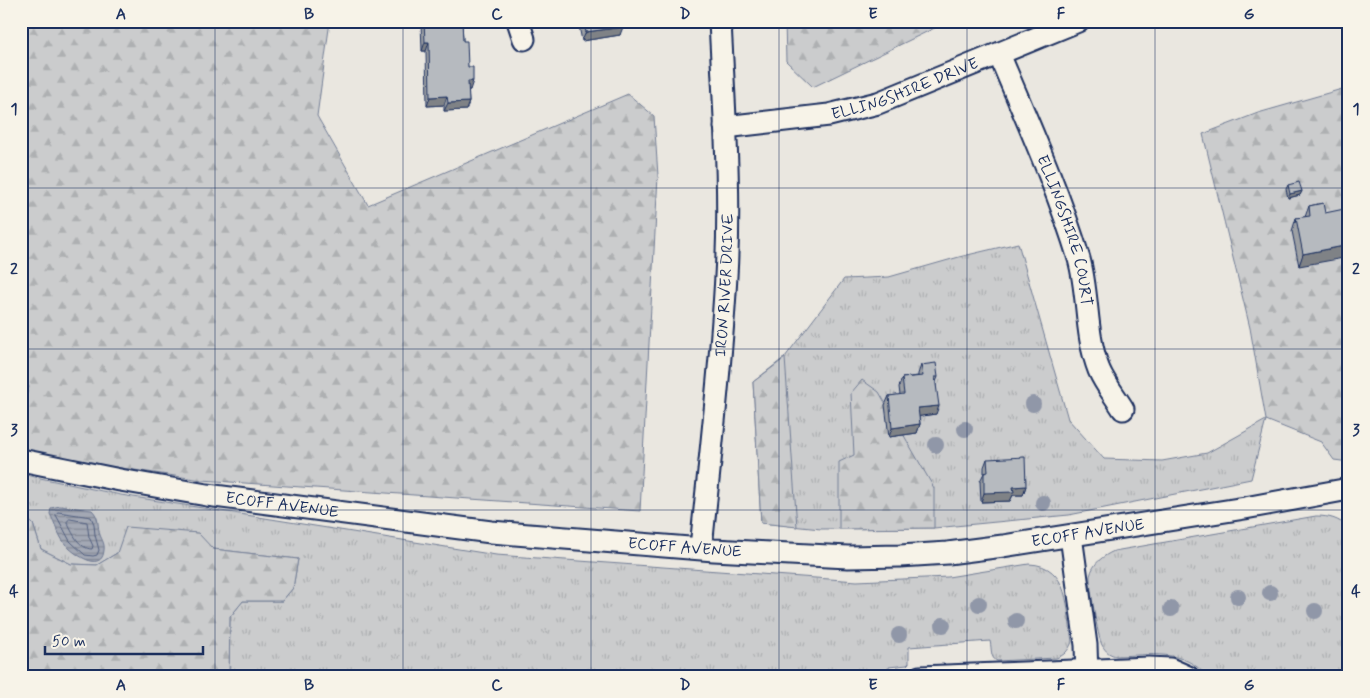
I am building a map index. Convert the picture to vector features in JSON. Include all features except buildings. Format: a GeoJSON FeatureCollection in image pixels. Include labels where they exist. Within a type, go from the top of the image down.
{"type":"FeatureCollection","features":[{"type":"Feature","properties":{"kind":"street","name":"IRON RIVER DRIVE"},"geometry":{"type":"LineString","coordinates":[[701,548],[726,276],[728,226],[720,21]]}},
{"type":"Feature","properties":{"kind":"street","name":"ELLINGSHIRE DRIVE"},"geometry":{"type":"LineString","coordinates":[[725,127],[829,115],[853,110],[895,97],[1078,21]]}},
{"type":"Feature","properties":{"kind":"street","name":"ELLINGSHIRE COURT"},"geometry":{"type":"LineString","coordinates":[[999,54],[1046,167],[1079,261],[1092,344],[1100,370],[1123,409]]}},
{"type":"Feature","properties":{"kind":"street","name":"ECOFF AVENUE"},"geometry":{"type":"LineString","coordinates":[[21,460],[120,480],[269,504],[491,532],[813,557],[900,556],[948,553],[1071,536],[1246,508],[1349,489]]}},
{"type":"Feature","properties":{"kind":"street"},"geometry":{"type":"LineString","coordinates":[[1071,536],[1086,645],[1087,673]]}},
{"type":"Feature","properties":{"kind":"street"},"geometry":{"type":"LineString","coordinates":[[920,677],[1170,669],[1188,677]]}},
{"type":"Feature","properties":{"kind":"green space"},"geometry":{"type":"Polygon","coordinates":[[[21,21],[330,21],[317,116],[368,205],[628,94],[654,116],[658,176],[640,511],[202,480],[87,463],[21,449],[21,412],[29,387],[21,373],[21,21]]]}},
{"type":"Feature","properties":{"kind":"green space"},"geometry":{"type":"Polygon","coordinates":[[[785,21],[949,21],[813,87],[786,61],[785,21]]]}},
{"type":"Feature","properties":{"kind":"green space"},"geometry":{"type":"Polygon","coordinates":[[[1349,87],[1349,462],[1334,460],[1321,442],[1266,420],[1250,328],[1203,134],[1258,113],[1349,87]]]}},
{"type":"Feature","properties":{"kind":"green space"},"geometry":{"type":"Polygon","coordinates":[[[1018,243],[1068,419],[1104,459],[1162,461],[1207,453],[1266,420],[1251,479],[1069,515],[934,528],[821,529],[761,523],[753,382],[785,357],[844,279],[889,277],[1018,243]]]}},
{"type":"Feature","properties":{"kind":"green space"},"geometry":{"type":"Polygon","coordinates":[[[785,358],[797,527],[761,523],[753,382],[785,358]]]}},
{"type":"Feature","properties":{"kind":"green space"},"geometry":{"type":"Polygon","coordinates":[[[862,380],[879,392],[934,488],[934,528],[839,529],[839,462],[854,455],[851,393],[862,380]]]}},
{"type":"Feature","properties":{"kind":"green space"},"geometry":{"type":"Polygon","coordinates":[[[21,474],[121,495],[496,555],[857,581],[948,577],[1029,564],[1042,566],[1052,572],[1064,592],[1072,642],[1062,656],[1056,658],[997,661],[992,655],[990,641],[909,647],[909,663],[907,665],[889,667],[889,677],[736,677],[728,673],[633,674],[632,677],[229,677],[230,617],[243,601],[282,601],[293,588],[298,559],[213,549],[117,553],[97,565],[71,564],[41,549],[33,524],[21,513],[21,474]]]}},
{"type":"Feature","properties":{"kind":"green space"},"geometry":{"type":"Polygon","coordinates":[[[21,513],[33,524],[41,549],[71,564],[97,565],[117,553],[126,527],[198,533],[213,549],[298,559],[293,588],[282,601],[243,601],[230,617],[229,677],[22,677],[21,513]]]}},
{"type":"Feature","properties":{"kind":"green space"},"geometry":{"type":"Polygon","coordinates":[[[1316,516],[1334,519],[1342,522],[1349,528],[1349,677],[1207,677],[1188,661],[1177,657],[1166,655],[1117,656],[1105,650],[1098,632],[1090,576],[1091,571],[1099,560],[1106,555],[1114,551],[1316,516]]]}},
{"type":"Feature","properties":{"kind":"water"},"geometry":{"type":"Polygon","coordinates":[[[60,506],[92,510],[95,513],[104,546],[102,557],[98,561],[87,560],[81,557],[64,542],[50,514],[51,508],[60,506]]]}}]}
